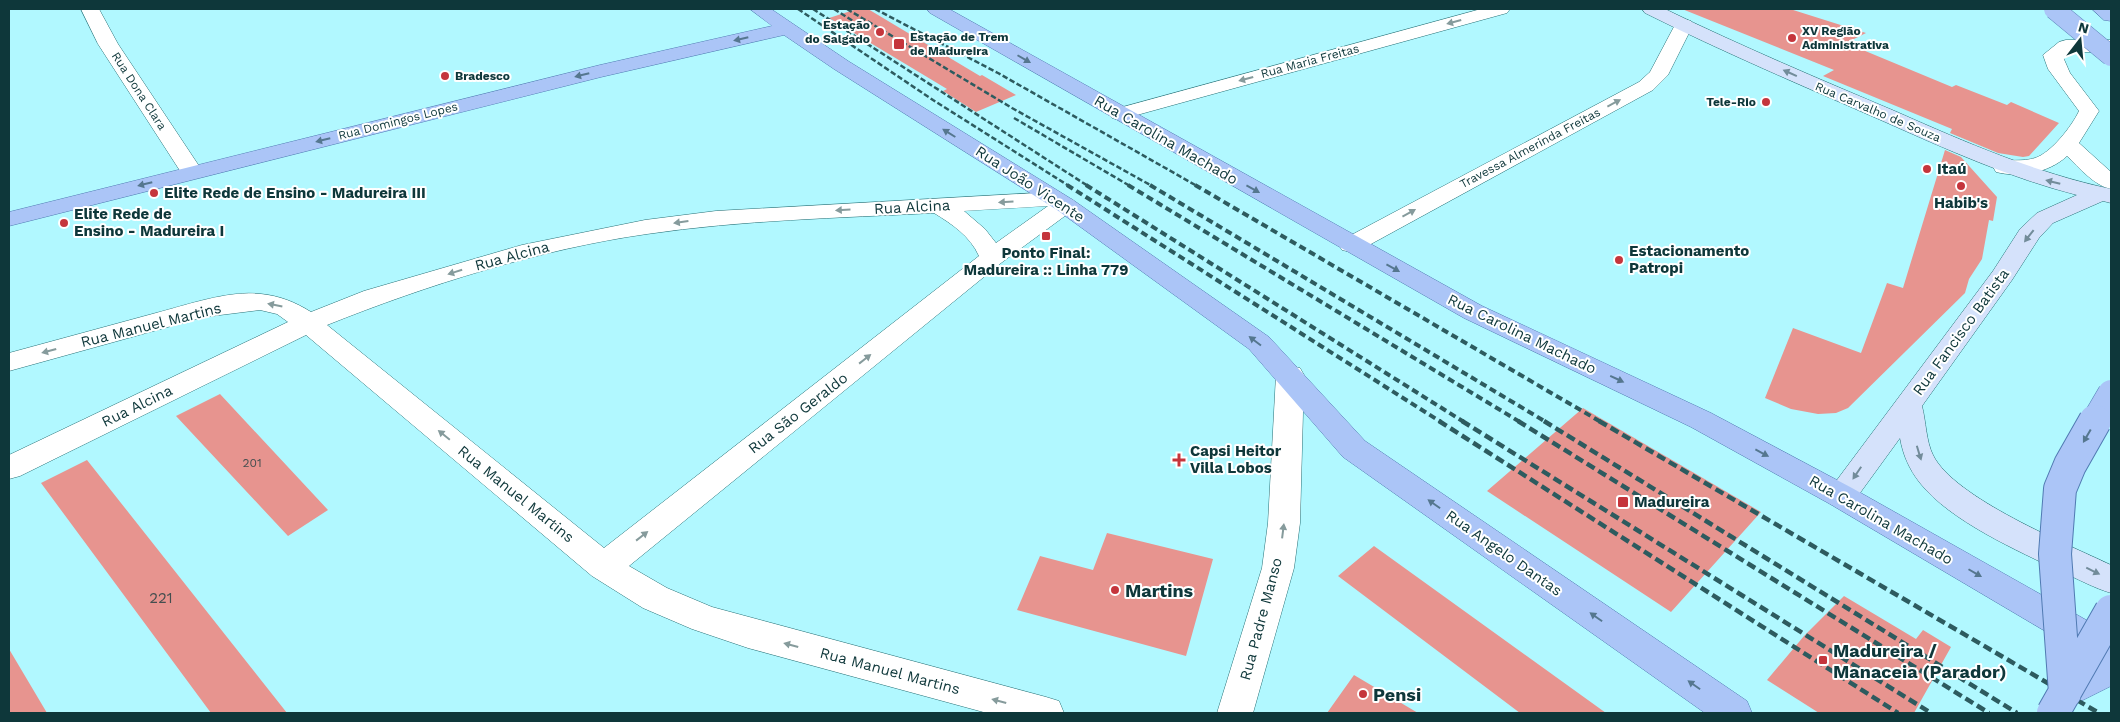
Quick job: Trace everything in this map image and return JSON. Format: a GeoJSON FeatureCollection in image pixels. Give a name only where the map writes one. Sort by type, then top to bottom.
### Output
{"type":"FeatureCollection","features":[{"type":"Feature","properties":{"kind":"main road","name":"Rua João Vicente"},"geometry":{"type":"LineString","coordinates":[[759,9],[841,65],[1060,202],[1259,343],[1290,375]]}},
{"type":"Feature","properties":{"kind":"main road","name":"Rua Carolina Machado"},"geometry":{"type":"LineString","coordinates":[[939,9],[1119,114],[1473,312],[1538,345],[1670,404],[1841,496],[2111,652]]}},
{"type":"Feature","properties":{"kind":"main road","name":"Rua Carvalho de Souza"},"geometry":{"type":"LineString","coordinates":[[1651,9],[1810,82],[2004,167],[2042,180],[2108,191]]}},
{"type":"Feature","properties":{"kind":"main road"},"geometry":{"type":"LineString","coordinates":[[2054,9],[2111,56]]}},
{"type":"Feature","properties":{"kind":"main road"},"geometry":{"type":"LineString","coordinates":[[2101,9],[2111,16]]}},
{"type":"Feature","properties":{"kind":"main road","name":"Rua Domingos Lopes"},"geometry":{"type":"LineString","coordinates":[[9,219],[600,71],[788,28]]}},
{"type":"Feature","properties":{"kind":"main road","name":"Rua Fancisco Batista"},"geometry":{"type":"LineString","coordinates":[[1841,496],[1874,449],[1908,406],[2029,234],[2045,218],[2108,191]]}},
{"type":"Feature","properties":{"kind":"main road","name":"Rua Angelo Dantas"},"geometry":{"type":"LineString","coordinates":[[1290,375],[1326,421],[1354,449],[1734,713]]}},
{"type":"Feature","properties":{"kind":"main road"},"geometry":{"type":"LineString","coordinates":[[2059,703],[2055,554],[2060,489],[2070,465],[2111,393]]}},
{"type":"Feature","properties":{"kind":"main road"},"geometry":{"type":"LineString","coordinates":[[1908,406],[1918,456],[1936,480],[1975,510],[2010,531],[2111,580]]}},
{"type":"Feature","properties":{"kind":"main road"},"geometry":{"type":"LineString","coordinates":[[2059,703],[2111,611]]}},
{"type":"Feature","properties":{"kind":"main road"},"geometry":{"type":"LineString","coordinates":[[2059,703],[2111,669]]}},
{"type":"Feature","properties":{"kind":"street","name":"Rua Dona Clara"},"geometry":{"type":"LineString","coordinates":[[90,9],[108,44],[192,172]]}},
{"type":"Feature","properties":{"kind":"street","name":"Rua Maria Freitas"},"geometry":{"type":"LineString","coordinates":[[1119,114],[1500,9]]}},
{"type":"Feature","properties":{"kind":"street","name":"Travessa Almerinda Freitas"},"geometry":{"type":"LineString","coordinates":[[1351,245],[1646,86],[1658,75],[1684,25]]}},
{"type":"Feature","properties":{"kind":"street"},"geometry":{"type":"LineString","coordinates":[[2004,167],[2031,166],[2044,162],[2085,123],[2089,111],[2058,69],[2053,55],[2066,46],[2111,46]]}},
{"type":"Feature","properties":{"kind":"street"},"geometry":{"type":"LineString","coordinates":[[2066,143],[2097,172],[2108,191]]}},
{"type":"Feature","properties":{"kind":"street","name":"Rua Alcina"},"geometry":{"type":"LineString","coordinates":[[9,468],[308,323],[373,298],[531,250],[636,229],[716,218],[939,206],[1060,202]]}},
{"type":"Feature","properties":{"kind":"street","name":"Rua São Geraldo"},"geometry":{"type":"LineString","coordinates":[[604,567],[1060,202]]}},
{"type":"Feature","properties":{"kind":"street"},"geometry":{"type":"LineString","coordinates":[[939,206],[977,232],[986,244],[992,258]]}},
{"type":"Feature","properties":{"kind":"street","name":"Rua Manuel Martins"},"geometry":{"type":"LineString","coordinates":[[9,362],[203,310],[242,303],[260,302],[285,307],[308,323],[604,567],[655,598],[704,620],[748,634],[1046,713]]}},
{"type":"Feature","properties":{"kind":"street","name":"Rua Padre Manso"},"geometry":{"type":"LineString","coordinates":[[1235,713],[1278,568],[1284,516],[1290,375]]}},
{"type":"Feature","properties":{"kind":"building","name":"Estação de Trem de Madureira"},"geometry":{"type":"Polygon","coordinates":[[[857,9],[868,9],[980,76],[982,75],[1016,95],[976,112],[943,91],[947,89],[829,18],[857,9]]]}},
{"type":"Feature","properties":{"kind":"building"},"geometry":{"type":"Polygon","coordinates":[[[1682,9],[1790,9],[1866,33],[1846,43],[1952,87],[1956,85],[2007,105],[2011,102],[2059,123],[2029,156],[2023,157],[1998,153],[1950,133],[1952,129],[1823,76],[1834,70],[1682,9]]]}},
{"type":"Feature","properties":{"kind":"building"},"geometry":{"type":"Polygon","coordinates":[[[1945,150],[1961,157],[1997,197],[1993,221],[1989,220],[1982,259],[1969,279],[1965,293],[1848,408],[1836,413],[1818,414],[1791,409],[1765,398],[1793,328],[1861,353],[1887,283],[1903,288],[1945,150]]]}},
{"type":"Feature","properties":{"kind":"building"},"geometry":{"type":"Polygon","coordinates":[[[220,394],[328,510],[288,536],[176,416],[220,394]]]}},
{"type":"Feature","properties":{"kind":"building","name":"Madureira"},"geometry":{"type":"Polygon","coordinates":[[[1583,408],[1761,512],[1671,612],[1487,491],[1583,408]]]}},
{"type":"Feature","properties":{"kind":"building"},"geometry":{"type":"Polygon","coordinates":[[[87,460],[287,713],[211,713],[41,483],[87,460]]]}},
{"type":"Feature","properties":{"kind":"building","name":"Martins"},"geometry":{"type":"Polygon","coordinates":[[[1107,533],[1213,559],[1186,656],[1017,610],[1040,556],[1093,570],[1107,533]]]}},
{"type":"Feature","properties":{"kind":"building"},"geometry":{"type":"Polygon","coordinates":[[[1374,546],[1606,713],[1520,713],[1338,576],[1374,546]]]}},
{"type":"Feature","properties":{"kind":"building"},"geometry":{"type":"Polygon","coordinates":[[[1844,596],[1916,639],[1923,630],[1951,647],[1914,713],[1819,713],[1767,680],[1804,636],[1844,596]]]}},
{"type":"Feature","properties":{"kind":"building"},"geometry":{"type":"Polygon","coordinates":[[[9,649],[47,713],[9,713],[9,649]]]}},
{"type":"Feature","properties":{"kind":"building","name":"Pensi"},"geometry":{"type":"Polygon","coordinates":[[[1354,675],[1418,713],[1327,713],[1354,675]]]}},
{"type":"Feature","properties":{"kind":"railway"},"geometry":{"type":"LineString","coordinates":[[798,9],[933,100],[1069,186]]}},
{"type":"Feature","properties":{"kind":"railway"},"geometry":{"type":"LineString","coordinates":[[813,9],[1088,186]]}},
{"type":"Feature","properties":{"kind":"railway"},"geometry":{"type":"LineString","coordinates":[[834,9],[853,21]]}},
{"type":"Feature","properties":{"kind":"railway"},"geometry":{"type":"LineString","coordinates":[[847,9],[1012,108],[1152,186]]}},
{"type":"Feature","properties":{"kind":"railway"},"geometry":{"type":"LineString","coordinates":[[875,9],[998,73],[1197,186]]}},
{"type":"Feature","properties":{"kind":"railway"},"geometry":{"type":"LineString","coordinates":[[1014,118],[1130,186]]}},
{"type":"Feature","properties":{"kind":"railway"},"geometry":{"type":"LineString","coordinates":[[1067,185],[1441,422]]}},
{"type":"Feature","properties":{"kind":"railway"},"geometry":{"type":"LineString","coordinates":[[1086,185],[1464,422]]}},
{"type":"Feature","properties":{"kind":"railway"},"geometry":{"type":"LineString","coordinates":[[1128,185],[1520,422]]}},
{"type":"Feature","properties":{"kind":"railway"},"geometry":{"type":"LineString","coordinates":[[1150,185],[1546,422]]}},
{"type":"Feature","properties":{"kind":"railway"},"geometry":{"type":"LineString","coordinates":[[1195,185],[1601,422]]}},
{"type":"Feature","properties":{"kind":"railway"},"geometry":{"type":"LineString","coordinates":[[1439,421],[1898,713]]}},
{"type":"Feature","properties":{"kind":"railway"},"geometry":{"type":"LineString","coordinates":[[1462,421],[1931,713]]}},
{"type":"Feature","properties":{"kind":"railway"},"geometry":{"type":"LineString","coordinates":[[1518,421],[1989,713]]}},
{"type":"Feature","properties":{"kind":"railway"},"geometry":{"type":"LineString","coordinates":[[1544,421],[2017,713]]}},
{"type":"Feature","properties":{"kind":"railway"},"geometry":{"type":"LineString","coordinates":[[1599,421],[2099,713]]}},
{"type":"Feature","properties":{"kind":"place","name":"Estação do Salgado"},"geometry":{"type":"Point","coordinates":[880,32]}},
{"type":"Feature","properties":{"kind":"place","name":"XV Região Administrativa"},"geometry":{"type":"Point","coordinates":[1792,38]}},
{"type":"Feature","properties":{"kind":"place","name":"Estação de Trem de Madureira"},"geometry":{"type":"Point","coordinates":[899,44]}},
{"type":"Feature","properties":{"kind":"place","name":"Bradesco"},"geometry":{"type":"Point","coordinates":[445,76]}},
{"type":"Feature","properties":{"kind":"place","name":"Tele-Rio"},"geometry":{"type":"Point","coordinates":[1766,102]}},
{"type":"Feature","properties":{"kind":"place","name":"Itaú"},"geometry":{"type":"Point","coordinates":[1927,169]}},
{"type":"Feature","properties":{"kind":"place","name":"Habib's"},"geometry":{"type":"Point","coordinates":[1961,186]}},
{"type":"Feature","properties":{"kind":"place","name":"Elite Rede de Ensino - Madureira III"},"geometry":{"type":"Point","coordinates":[154,193]}},
{"type":"Feature","properties":{"kind":"place","name":"Elite Rede de Ensino - Madureira I"},"geometry":{"type":"Point","coordinates":[64,223]}},
{"type":"Feature","properties":{"kind":"place","name":"Ponto Final: Madureira :: Linha 779"},"geometry":{"type":"Point","coordinates":[1046,236]}},
{"type":"Feature","properties":{"kind":"place","name":"Estacionamento Patropi"},"geometry":{"type":"Point","coordinates":[1619,260]}},
{"type":"Feature","properties":{"kind":"place","name":"Capsi Heitor Villa Lobos"},"geometry":{"type":"Point","coordinates":[1179,460]}},
{"type":"Feature","properties":{"kind":"place","name":"Madureira"},"geometry":{"type":"Point","coordinates":[1623,502]}},
{"type":"Feature","properties":{"kind":"place","name":"Martins"},"geometry":{"type":"Point","coordinates":[1115,590]}},
{"type":"Feature","properties":{"kind":"place","name":"Madureira / Manaceia (Parador)"},"geometry":{"type":"Point","coordinates":[1823,660]}},
{"type":"Feature","properties":{"kind":"place","name":"Pensi"},"geometry":{"type":"Point","coordinates":[1363,694]}}]}
